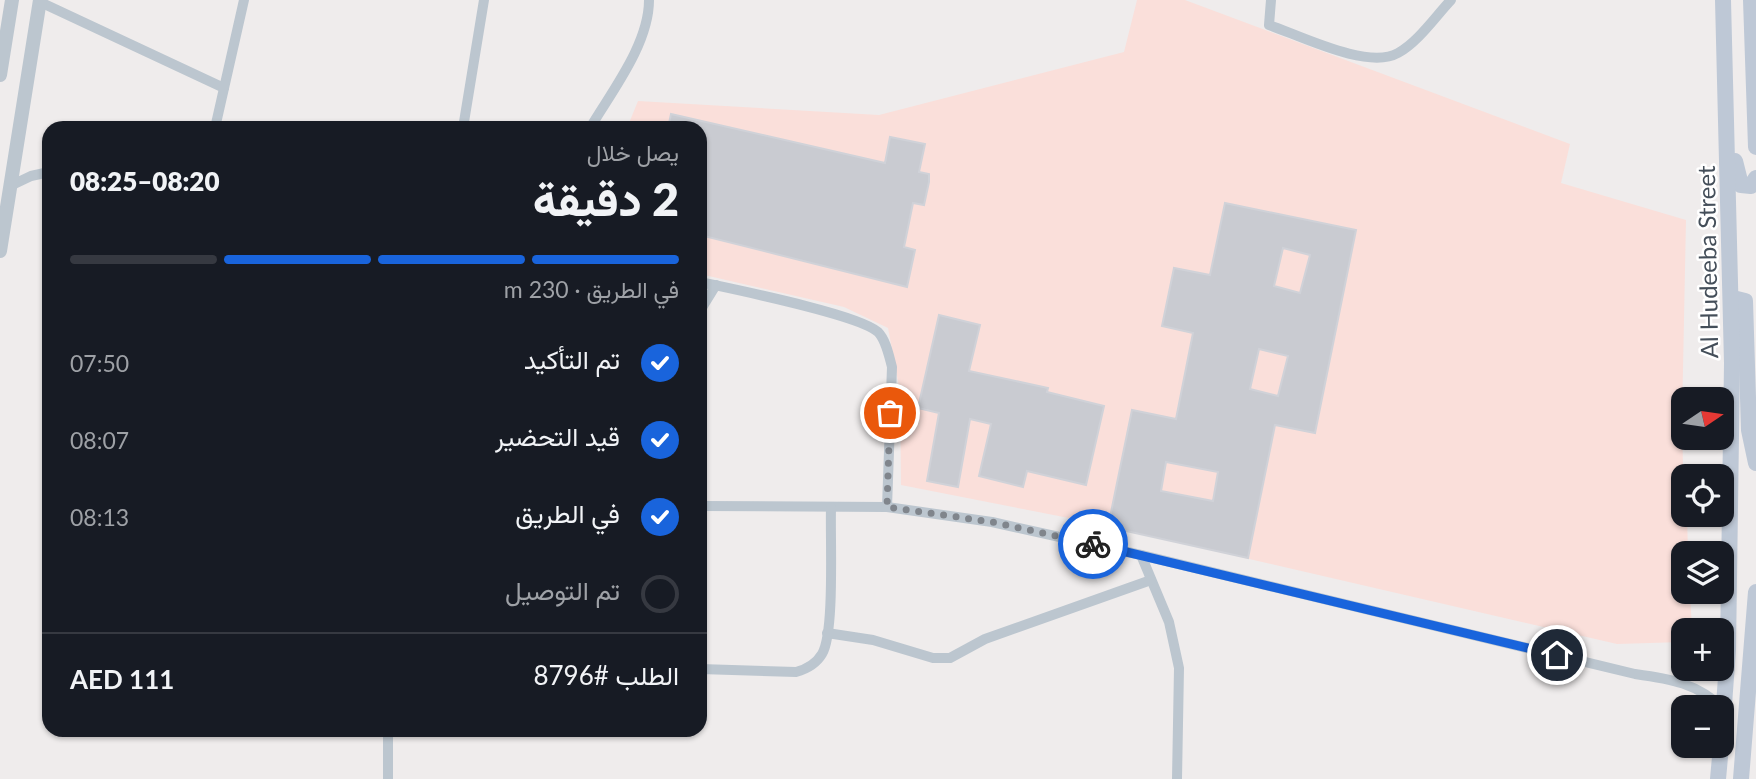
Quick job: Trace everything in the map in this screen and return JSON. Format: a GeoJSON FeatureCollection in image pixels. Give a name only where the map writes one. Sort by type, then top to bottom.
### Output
{"type":"FeatureCollection","features":[{"type":"Feature","properties":{"kind":"main road","name":"Al Hudeeba Street"},"geometry":{"type":"LineString","coordinates":[[1723,0],[1731,310],[1726,618]]}},
{"type":"Feature","properties":{"kind":"main road"},"geometry":{"type":"LineString","coordinates":[[1751,0],[1756,147]]}},
{"type":"Feature","properties":{"kind":"main road"},"geometry":{"type":"LineString","coordinates":[[1724,51],[1733,97],[1736,172],[1744,187],[1751,186],[1756,178]]}},
{"type":"Feature","properties":{"kind":"main road"},"geometry":{"type":"LineString","coordinates":[[1731,310],[1737,299],[1745,301],[1749,430],[1756,463]]}},
{"type":"Feature","properties":{"kind":"main road"},"geometry":{"type":"LineString","coordinates":[[1741,779],[1754,675],[1756,592]]}},
{"type":"Feature","properties":{"kind":"main road"},"geometry":{"type":"LineString","coordinates":[[1718,779],[1720,758]]}},
{"type":"Feature","properties":{"kind":"street"},"geometry":{"type":"LineString","coordinates":[[0,75],[12,0]]}},
{"type":"Feature","properties":{"kind":"street"},"geometry":{"type":"LineString","coordinates":[[217,121],[244,0]]}},
{"type":"Feature","properties":{"kind":"street"},"geometry":{"type":"LineString","coordinates":[[464,121],[484,0]]}},
{"type":"Feature","properties":{"kind":"street"},"geometry":{"type":"LineString","coordinates":[[594,121],[640,39],[649,0]]}},
{"type":"Feature","properties":{"kind":"street"},"geometry":{"type":"LineString","coordinates":[[1271,0],[1269,25],[1357,56],[1379,59],[1400,52],[1451,0]]}},
{"type":"Feature","properties":{"kind":"street"},"geometry":{"type":"LineString","coordinates":[[0,251],[40,1],[224,88]]}},
{"type":"Feature","properties":{"kind":"street"},"geometry":{"type":"LineString","coordinates":[[10,186],[42,174]]}},
{"type":"Feature","properties":{"kind":"street"},"geometry":{"type":"LineString","coordinates":[[707,283],[844,316],[877,331],[886,346],[892,366],[887,507]]}},
{"type":"Feature","properties":{"kind":"street"},"geometry":{"type":"LineString","coordinates":[[707,299],[716,285]]}},
{"type":"Feature","properties":{"kind":"street"},"geometry":{"type":"LineString","coordinates":[[707,506],[887,507],[992,522],[1141,555],[1635,674],[1671,679]]}},
{"type":"Feature","properties":{"kind":"street"},"geometry":{"type":"LineString","coordinates":[[707,669],[796,672],[806,669],[822,654],[827,634],[831,508]]}},
{"type":"Feature","properties":{"kind":"street"},"geometry":{"type":"LineString","coordinates":[[1141,555],[1169,622],[1179,668],[1177,779]]}},
{"type":"Feature","properties":{"kind":"street"},"geometry":{"type":"LineString","coordinates":[[827,634],[873,640],[933,658],[950,658],[985,639],[1152,580]]}},
{"type":"Feature","properties":{"kind":"street"},"geometry":{"type":"LineString","coordinates":[[1682,681],[1710,695]]}},
{"type":"Feature","properties":{"kind":"street"},"geometry":{"type":"LineString","coordinates":[[388,737],[388,779]]}},
{"type":"Feature","properties":{"kind":"shaded area"},"geometry":{"type":"Polygon","coordinates":[[[1137,0],[1185,0],[1570,144],[1561,183],[1686,220],[1683,387],[1671,387],[1671,450],[1683,450],[1683,464],[1671,464],[1671,527],[1687,527],[1688,541],[1671,541],[1671,604],[1691,604],[1691,618],[1671,618],[1671,642],[1617,644],[1089,522],[901,485],[900,392],[888,328],[844,307],[707,276],[707,121],[630,121],[638,101],[879,115],[1124,52],[1137,0]]]}},
{"type":"Feature","properties":{"kind":"building"},"geometry":{"type":"Polygon","coordinates":[[[671,114],[702,121],[670,121],[671,114]]]}},
{"type":"Feature","properties":{"kind":"building"},"geometry":{"type":"Polygon","coordinates":[[[707,122],[885,163],[890,137],[925,144],[919,172],[929,174],[929,182],[924,205],[913,203],[904,247],[915,250],[907,287],[707,237],[707,122]]]}},
{"type":"Feature","properties":{"kind":"building"},"geometry":{"type":"Polygon","coordinates":[[[1225,203],[1356,230],[1315,433],[1275,425],[1248,558],[1108,527],[1132,410],[1176,419],[1193,333],[1162,326],[1174,268],[1210,275],[1225,203]],[[1283,248],[1274,286],[1300,293],[1310,255],[1283,248]],[[1259,349],[1250,389],[1278,396],[1288,356],[1259,349]],[[1166,462],[1161,491],[1213,501],[1218,472],[1166,462]]]}},
{"type":"Feature","properties":{"kind":"building"},"geometry":{"type":"Polygon","coordinates":[[[939,315],[980,325],[969,371],[1048,388],[1047,392],[1104,406],[1086,485],[1027,471],[1023,487],[979,476],[991,424],[970,419],[958,487],[927,481],[939,413],[918,408],[939,315]]]}},
{"type":"Feature","properties":{"kind":"way so far"},"geometry":{"type":"LineString","coordinates":[[890,413],[887,507],[992,522],[1093,544]]}},
{"type":"Feature","properties":{"kind":"route"},"geometry":{"type":"LineString","coordinates":[[1093,544],[1557,655]]}}]}
